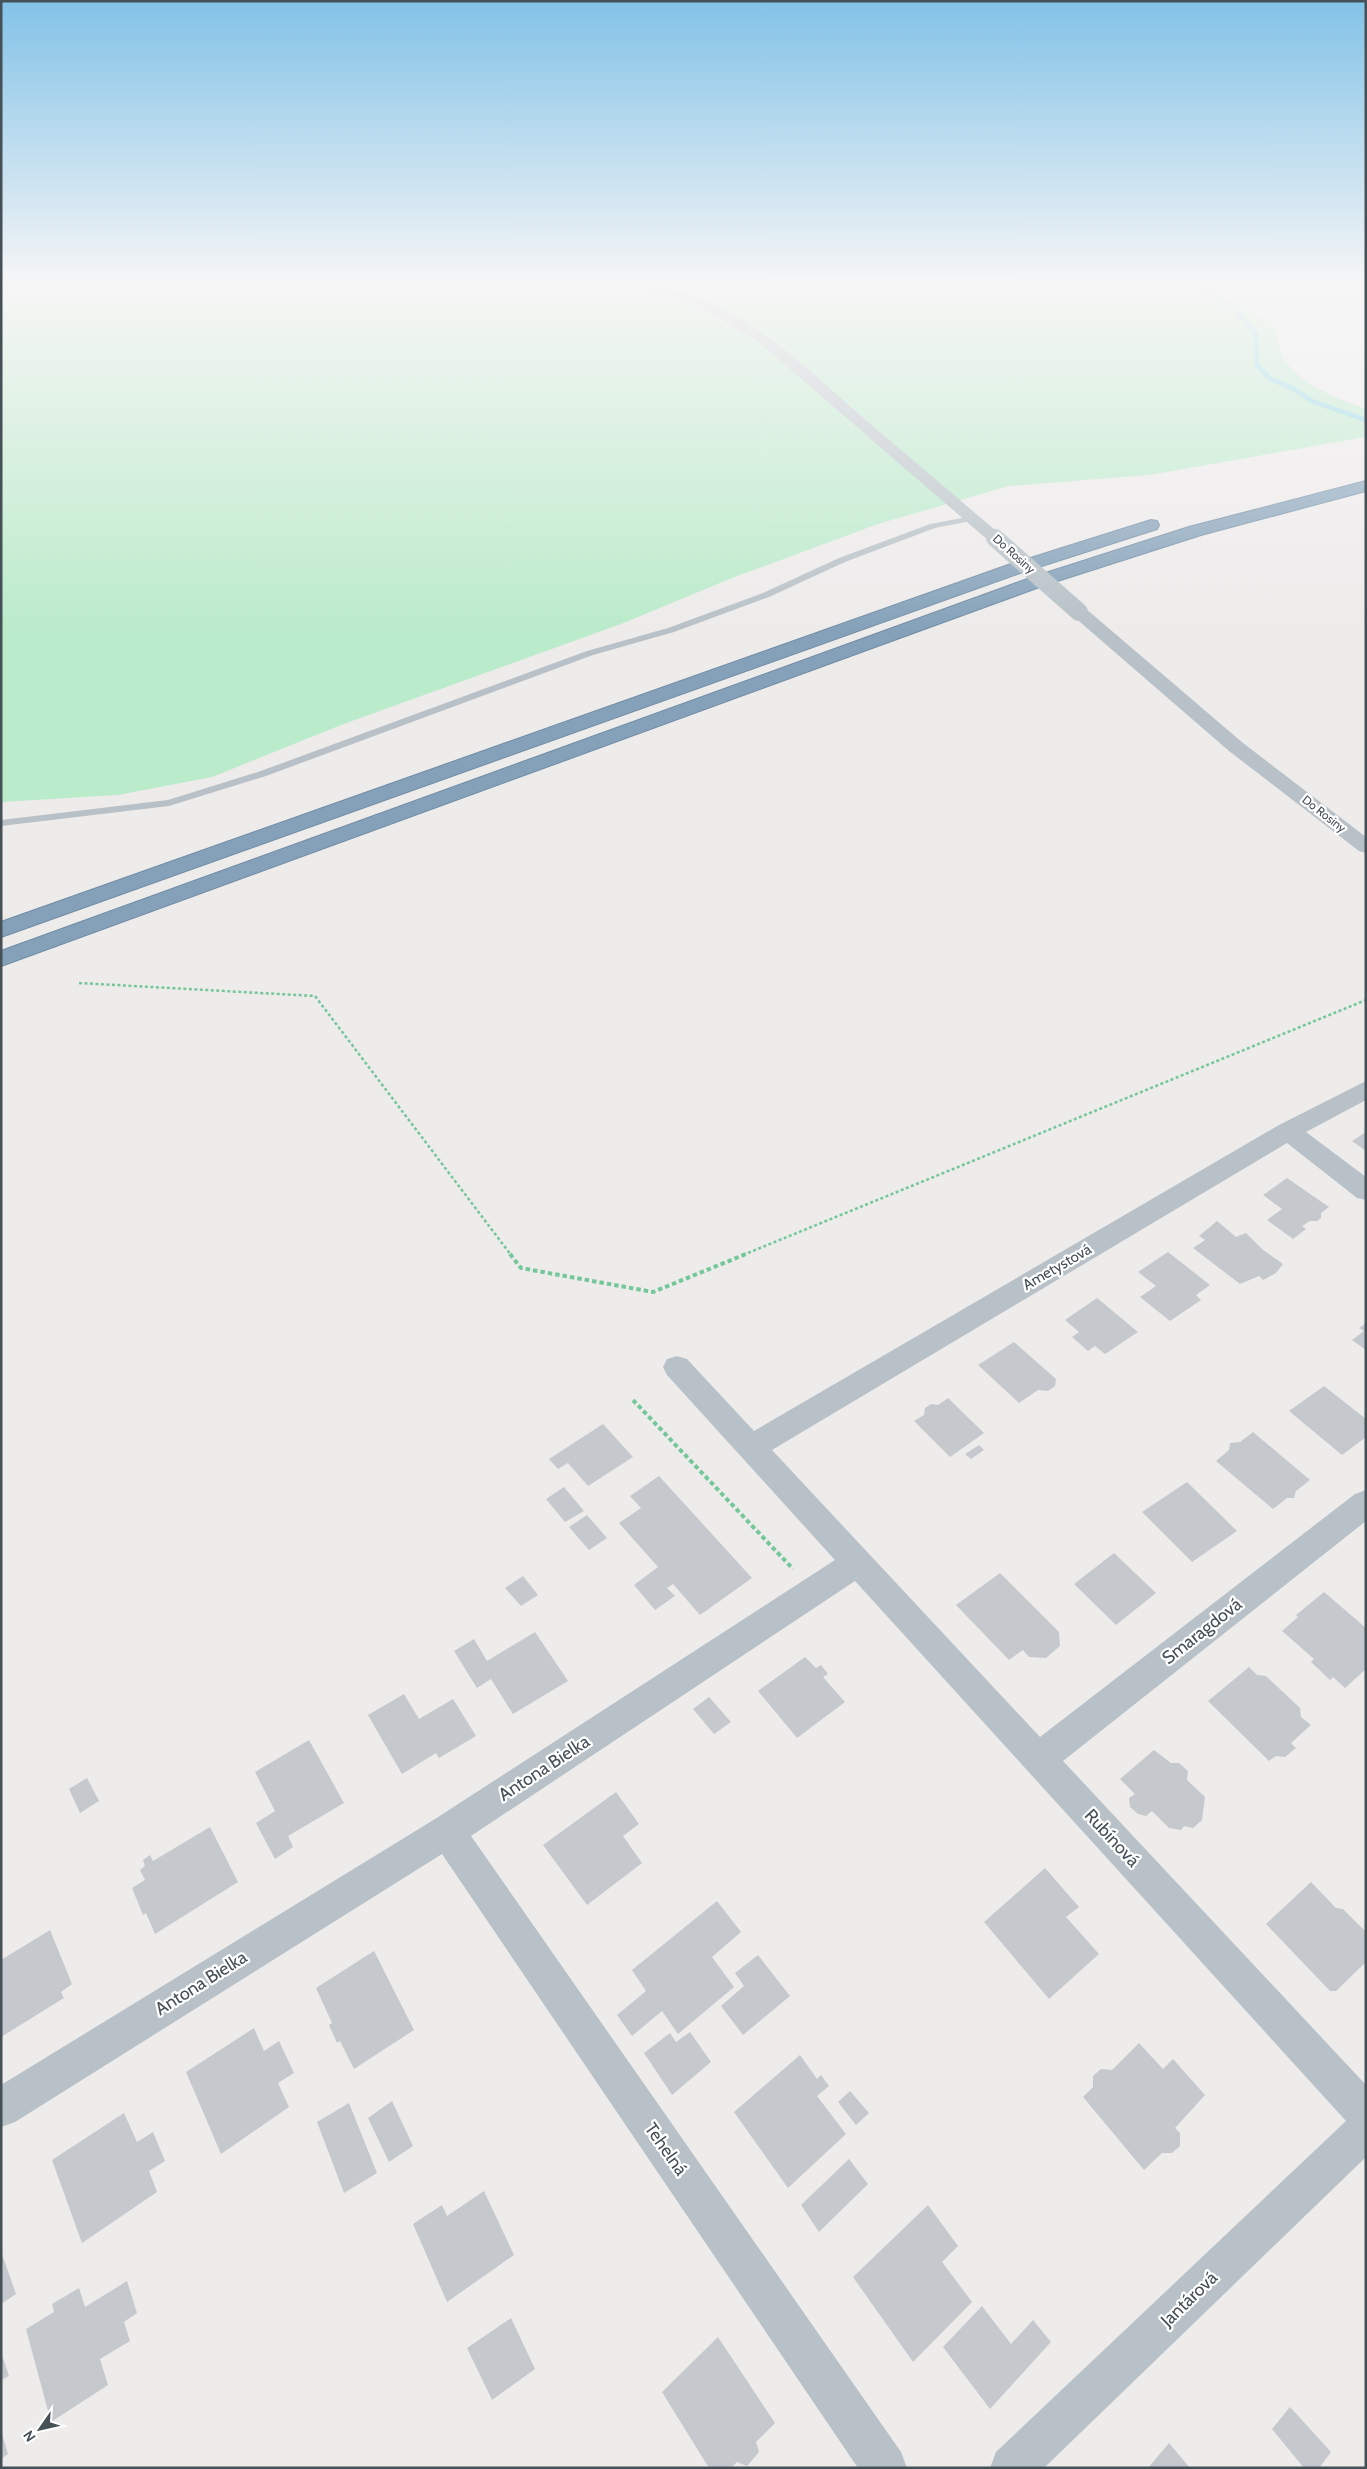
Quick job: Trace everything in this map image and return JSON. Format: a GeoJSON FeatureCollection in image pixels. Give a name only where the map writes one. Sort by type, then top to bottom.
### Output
{"type":"FeatureCollection","features":[{"type":"Feature","properties":{"kind":"highway"},"geometry":{"type":"LineString","coordinates":[[1281,490],[1366,470]]}},
{"type":"Feature","properties":{"kind":"highway"},"geometry":{"type":"LineString","coordinates":[[1,959],[1039,581],[1195,531],[1366,486]]}},
{"type":"Feature","properties":{"kind":"highway"},"geometry":{"type":"LineString","coordinates":[[1,930],[1017,568],[1184,515]]}},
{"type":"Feature","properties":{"kind":"street","name":"Do Rosiny"},"geometry":{"type":"LineString","coordinates":[[836,401],[1236,747],[1366,847]]}},
{"type":"Feature","properties":{"kind":"street","name":"Ametystová"},"geometry":{"type":"LineString","coordinates":[[751,1448],[1288,1131],[1366,1089]]}},
{"type":"Feature","properties":{"kind":"street"},"geometry":{"type":"LineString","coordinates":[[1288,1131],[1366,1191]]}},
{"type":"Feature","properties":{"kind":"street"},"geometry":{"type":"LineString","coordinates":[[677,1367],[858,1563]]}},
{"type":"Feature","properties":{"kind":"street","name":"Smaragdová"},"geometry":{"type":"LineString","coordinates":[[1038,1758],[1366,1503]]}},
{"type":"Feature","properties":{"kind":"street","name":"Rubínová"},"geometry":{"type":"LineString","coordinates":[[858,1563],[1366,2114]]}},
{"type":"Feature","properties":{"kind":"street","name":"Antona Bielka"},"geometry":{"type":"LineString","coordinates":[[1,2108],[447,1831],[858,1563]]}},
{"type":"Feature","properties":{"kind":"street","name":"Tehelná"},"geometry":{"type":"LineString","coordinates":[[447,1831],[885,2468]]}},
{"type":"Feature","properties":{"kind":"street","name":"Jantárová"},"geometry":{"type":"LineString","coordinates":[[1012,2468],[1366,2129]]}},
{"type":"Feature","properties":{"kind":"lane"},"geometry":{"type":"LineString","coordinates":[[1,823],[169,802],[262,774],[590,654],[671,630],[766,595],[842,560],[933,526],[973,518]]}},
{"type":"Feature","properties":{"kind":"path"},"geometry":{"type":"LineString","coordinates":[[79,983],[315,996],[521,1268],[653,1292],[1366,1000]]}},
{"type":"Feature","properties":{"kind":"path"},"geometry":{"type":"LineString","coordinates":[[634,1400],[799,1575]]}},
{"type":"Feature","properties":{"kind":"green space"},"geometry":{"type":"Polygon","coordinates":[[[1,401],[1347,401],[1366,409],[1366,437],[1149,475],[1009,486],[878,524],[732,578],[621,624],[341,725],[212,777],[118,795],[1,802],[1,401]]]}},
{"type":"Feature","properties":{"kind":"building"},"geometry":{"type":"Polygon","coordinates":[[[1366,1132],[1366,1151],[1352,1141],[1366,1132]]]}},
{"type":"Feature","properties":{"kind":"building"},"geometry":{"type":"Polygon","coordinates":[[[1287,1178],[1329,1207],[1321,1213],[1321,1218],[1317,1221],[1310,1221],[1302,1226],[1306,1229],[1293,1239],[1267,1220],[1282,1209],[1263,1195],[1287,1178]]]}},
{"type":"Feature","properties":{"kind":"building"},"geometry":{"type":"Polygon","coordinates":[[[1217,1221],[1236,1237],[1246,1233],[1262,1249],[1283,1264],[1276,1273],[1263,1280],[1259,1276],[1240,1284],[1193,1248],[1205,1240],[1199,1236],[1217,1221]]]}},
{"type":"Feature","properties":{"kind":"building"},"geometry":{"type":"Polygon","coordinates":[[[1168,1252],[1210,1285],[1196,1295],[1201,1300],[1170,1321],[1140,1297],[1156,1286],[1138,1272],[1168,1252]]]}},
{"type":"Feature","properties":{"kind":"building"},"geometry":{"type":"Polygon","coordinates":[[[1097,1298],[1138,1332],[1105,1354],[1095,1346],[1088,1351],[1072,1337],[1079,1332],[1065,1320],[1097,1298]]]}},
{"type":"Feature","properties":{"kind":"building"},"geometry":{"type":"Polygon","coordinates":[[[1366,1323],[1366,1350],[1352,1340],[1364,1331],[1359,1328],[1366,1323]]]}},
{"type":"Feature","properties":{"kind":"building"},"geometry":{"type":"Polygon","coordinates":[[[1014,1342],[1056,1379],[1055,1386],[1048,1391],[1038,1390],[1019,1403],[978,1365],[1014,1342]]]}},
{"type":"Feature","properties":{"kind":"building"},"geometry":{"type":"Polygon","coordinates":[[[1324,1386],[1366,1419],[1366,1437],[1342,1455],[1289,1411],[1324,1386]]]}},
{"type":"Feature","properties":{"kind":"building"},"geometry":{"type":"Polygon","coordinates":[[[948,1398],[984,1433],[950,1457],[914,1421],[924,1415],[925,1408],[931,1404],[938,1405],[948,1398]]]}},
{"type":"Feature","properties":{"kind":"building"},"geometry":{"type":"Polygon","coordinates":[[[603,1424],[633,1457],[588,1486],[568,1463],[558,1469],[549,1459],[603,1424]]]}},
{"type":"Feature","properties":{"kind":"building"},"geometry":{"type":"Polygon","coordinates":[[[1253,1432],[1310,1480],[1296,1491],[1294,1498],[1287,1498],[1273,1509],[1216,1461],[1229,1450],[1230,1443],[1240,1442],[1253,1432]]]}},
{"type":"Feature","properties":{"kind":"building"},"geometry":{"type":"Polygon","coordinates":[[[979,1445],[984,1450],[971,1459],[965,1454],[979,1445]]]}},
{"type":"Feature","properties":{"kind":"building"},"geometry":{"type":"Polygon","coordinates":[[[659,1476],[752,1578],[700,1615],[673,1584],[667,1588],[675,1596],[655,1610],[634,1585],[658,1567],[619,1523],[641,1508],[630,1496],[659,1476]]]}},
{"type":"Feature","properties":{"kind":"building"},"geometry":{"type":"Polygon","coordinates":[[[1187,1482],[1237,1531],[1192,1562],[1142,1512],[1187,1482]]]}},
{"type":"Feature","properties":{"kind":"building"},"geometry":{"type":"Polygon","coordinates":[[[564,1487],[584,1511],[565,1522],[546,1499],[564,1487]]]}},
{"type":"Feature","properties":{"kind":"building"},"geometry":{"type":"Polygon","coordinates":[[[587,1515],[607,1538],[589,1550],[569,1527],[587,1515]]]}},
{"type":"Feature","properties":{"kind":"building"},"geometry":{"type":"Polygon","coordinates":[[[1114,1553],[1156,1593],[1116,1625],[1074,1584],[1114,1553]]]}},
{"type":"Feature","properties":{"kind":"building"},"geometry":{"type":"Polygon","coordinates":[[[1000,1573],[1059,1632],[1060,1646],[1046,1658],[1029,1657],[1023,1650],[1009,1660],[956,1605],[1000,1573]]]}},
{"type":"Feature","properties":{"kind":"building"},"geometry":{"type":"Polygon","coordinates":[[[523,1576],[538,1595],[521,1606],[505,1588],[523,1576]]]}},
{"type":"Feature","properties":{"kind":"building"},"geometry":{"type":"Polygon","coordinates":[[[1324,1592],[1366,1628],[1366,1669],[1345,1688],[1333,1677],[1330,1680],[1311,1662],[1314,1659],[1282,1631],[1298,1617],[1296,1615],[1324,1592]]]}},
{"type":"Feature","properties":{"kind":"building"},"geometry":{"type":"Polygon","coordinates":[[[535,1632],[568,1681],[513,1714],[491,1679],[477,1688],[454,1651],[474,1639],[487,1661],[535,1632]]]}},
{"type":"Feature","properties":{"kind":"building"},"geometry":{"type":"Polygon","coordinates":[[[805,1657],[816,1668],[821,1665],[828,1674],[823,1677],[845,1702],[797,1738],[758,1691],[805,1657]]]}},
{"type":"Feature","properties":{"kind":"building"},"geometry":{"type":"Polygon","coordinates":[[[1249,1667],[1257,1675],[1266,1676],[1300,1708],[1301,1717],[1311,1725],[1291,1743],[1296,1748],[1285,1757],[1276,1756],[1269,1761],[1208,1701],[1249,1667]]]}},
{"type":"Feature","properties":{"kind":"building"},"geometry":{"type":"Polygon","coordinates":[[[404,1694],[419,1719],[453,1699],[476,1736],[439,1758],[436,1753],[402,1774],[368,1715],[404,1694]]]}},
{"type":"Feature","properties":{"kind":"building"},"geometry":{"type":"Polygon","coordinates":[[[709,1697],[731,1722],[714,1734],[693,1709],[709,1697]]]}},
{"type":"Feature","properties":{"kind":"building"},"geometry":{"type":"Polygon","coordinates":[[[309,1740],[344,1803],[288,1836],[293,1847],[275,1859],[256,1823],[275,1811],[255,1772],[309,1740]]]}},
{"type":"Feature","properties":{"kind":"building"},"geometry":{"type":"Polygon","coordinates":[[[1154,1750],[1171,1763],[1179,1763],[1188,1771],[1187,1780],[1205,1797],[1202,1820],[1193,1828],[1184,1826],[1181,1830],[1169,1828],[1152,1811],[1146,1816],[1138,1814],[1130,1807],[1129,1798],[1135,1794],[1120,1779],[1154,1750]]]}},
{"type":"Feature","properties":{"kind":"building"},"geometry":{"type":"Polygon","coordinates":[[[87,1778],[99,1801],[80,1813],[69,1789],[87,1778]]]}},
{"type":"Feature","properties":{"kind":"building"},"geometry":{"type":"Polygon","coordinates":[[[616,1792],[639,1824],[623,1836],[642,1863],[587,1905],[543,1845],[616,1792]]]}},
{"type":"Feature","properties":{"kind":"building"},"geometry":{"type":"Polygon","coordinates":[[[210,1827],[238,1882],[155,1934],[146,1913],[143,1915],[132,1888],[145,1880],[140,1870],[145,1866],[143,1860],[150,1855],[153,1861],[210,1827]]]}},
{"type":"Feature","properties":{"kind":"building"},"geometry":{"type":"Polygon","coordinates":[[[1045,1868],[1079,1907],[1066,1917],[1099,1954],[1049,1999],[984,1922],[1045,1868]]]}},
{"type":"Feature","properties":{"kind":"building"},"geometry":{"type":"Polygon","coordinates":[[[1311,1882],[1336,1908],[1343,1909],[1366,1932],[1366,1962],[1336,1991],[1330,1991],[1266,1924],[1311,1882]]]}},
{"type":"Feature","properties":{"kind":"building"},"geometry":{"type":"Polygon","coordinates":[[[717,1901],[741,1932],[712,1957],[734,1987],[678,2034],[662,2011],[632,2036],[617,2015],[646,1991],[632,1970],[717,1901]]]}},
{"type":"Feature","properties":{"kind":"building"},"geometry":{"type":"Polygon","coordinates":[[[50,1930],[72,1984],[61,1992],[64,1998],[1,2037],[1,1960],[50,1930]]]}},
{"type":"Feature","properties":{"kind":"building"},"geometry":{"type":"Polygon","coordinates":[[[374,1951],[414,2030],[354,2069],[340,2041],[337,2043],[329,2025],[332,2023],[316,1988],[374,1951]]]}},
{"type":"Feature","properties":{"kind":"building"},"geometry":{"type":"Polygon","coordinates":[[[758,1955],[790,1996],[743,2035],[721,2006],[744,1986],[735,1973],[758,1955]]]}},
{"type":"Feature","properties":{"kind":"building"},"geometry":{"type":"Polygon","coordinates":[[[254,2028],[264,2051],[279,2041],[294,2073],[278,2083],[289,2107],[221,2154],[186,2072],[254,2028]]]}},
{"type":"Feature","properties":{"kind":"building"},"geometry":{"type":"Polygon","coordinates":[[[690,2032],[711,2062],[672,2095],[644,2053],[670,2033],[676,2042],[690,2032]]]}},
{"type":"Feature","properties":{"kind":"building"},"geometry":{"type":"Polygon","coordinates":[[[1139,2043],[1163,2069],[1173,2059],[1205,2095],[1175,2128],[1180,2133],[1180,2146],[1172,2153],[1162,2153],[1144,2170],[1083,2097],[1093,2087],[1093,2076],[1101,2069],[1112,2070],[1139,2043]]]}},
{"type":"Feature","properties":{"kind":"building"},"geometry":{"type":"Polygon","coordinates":[[[800,2055],[817,2079],[821,2075],[829,2086],[817,2096],[846,2134],[788,2188],[734,2112],[800,2055]]]}},
{"type":"Feature","properties":{"kind":"building"},"geometry":{"type":"Polygon","coordinates":[[[850,2091],[869,2113],[856,2125],[838,2102],[850,2091]]]}},
{"type":"Feature","properties":{"kind":"building"},"geometry":{"type":"Polygon","coordinates":[[[392,2101],[413,2146],[389,2162],[368,2118],[392,2101]]]}},
{"type":"Feature","properties":{"kind":"building"},"geometry":{"type":"Polygon","coordinates":[[[349,2103],[377,2173],[344,2193],[317,2122],[349,2103]]]}},
{"type":"Feature","properties":{"kind":"building"},"geometry":{"type":"Polygon","coordinates":[[[124,2113],[137,2142],[153,2132],[165,2161],[149,2171],[157,2192],[82,2243],[52,2160],[124,2113]]]}},
{"type":"Feature","properties":{"kind":"building"},"geometry":{"type":"Polygon","coordinates":[[[849,2159],[868,2184],[819,2232],[801,2205],[849,2159]]]}},
{"type":"Feature","properties":{"kind":"building"},"geometry":{"type":"Polygon","coordinates":[[[484,2191],[514,2255],[447,2302],[413,2224],[442,2205],[447,2216],[484,2191]]]}},
{"type":"Feature","properties":{"kind":"building"},"geometry":{"type":"Polygon","coordinates":[[[928,2205],[958,2246],[942,2262],[972,2302],[913,2362],[853,2277],[928,2205]]]}},
{"type":"Feature","properties":{"kind":"building"},"geometry":{"type":"Polygon","coordinates":[[[1,2251],[16,2294],[1,2304],[1,2251]]]}},
{"type":"Feature","properties":{"kind":"building"},"geometry":{"type":"Polygon","coordinates":[[[127,2281],[137,2313],[124,2322],[130,2341],[100,2359],[108,2385],[51,2422],[26,2329],[54,2312],[52,2304],[79,2288],[85,2307],[127,2281]]]}},
{"type":"Feature","properties":{"kind":"building"},"geometry":{"type":"Polygon","coordinates":[[[982,2306],[1011,2344],[1033,2320],[1051,2342],[990,2409],[943,2347],[982,2306]]]}},
{"type":"Feature","properties":{"kind":"building"},"geometry":{"type":"Polygon","coordinates":[[[511,2318],[535,2369],[492,2400],[467,2348],[511,2318]]]}},
{"type":"Feature","properties":{"kind":"building"},"geometry":{"type":"Polygon","coordinates":[[[718,2337],[775,2423],[756,2442],[759,2452],[747,2466],[737,2462],[731,2468],[709,2468],[662,2392],[718,2337]]]}},
{"type":"Feature","properties":{"kind":"building"},"geometry":{"type":"Polygon","coordinates":[[[1,2352],[9,2376],[1,2380],[1,2352]]]}},
{"type":"Feature","properties":{"kind":"building"},"geometry":{"type":"Polygon","coordinates":[[[1290,2407],[1331,2452],[1319,2468],[1304,2468],[1272,2429],[1290,2407]]]}},
{"type":"Feature","properties":{"kind":"building"},"geometry":{"type":"Polygon","coordinates":[[[1,2430],[8,2454],[1,2459],[1,2430]]]}},
{"type":"Feature","properties":{"kind":"building"},"geometry":{"type":"Polygon","coordinates":[[[1169,2443],[1190,2468],[1148,2468],[1169,2443]]]}},
{"type":"Feature","properties":{"kind":"waterway"},"geometry":{"type":"LineString","coordinates":[[1313,401],[1366,420]]}}]}
